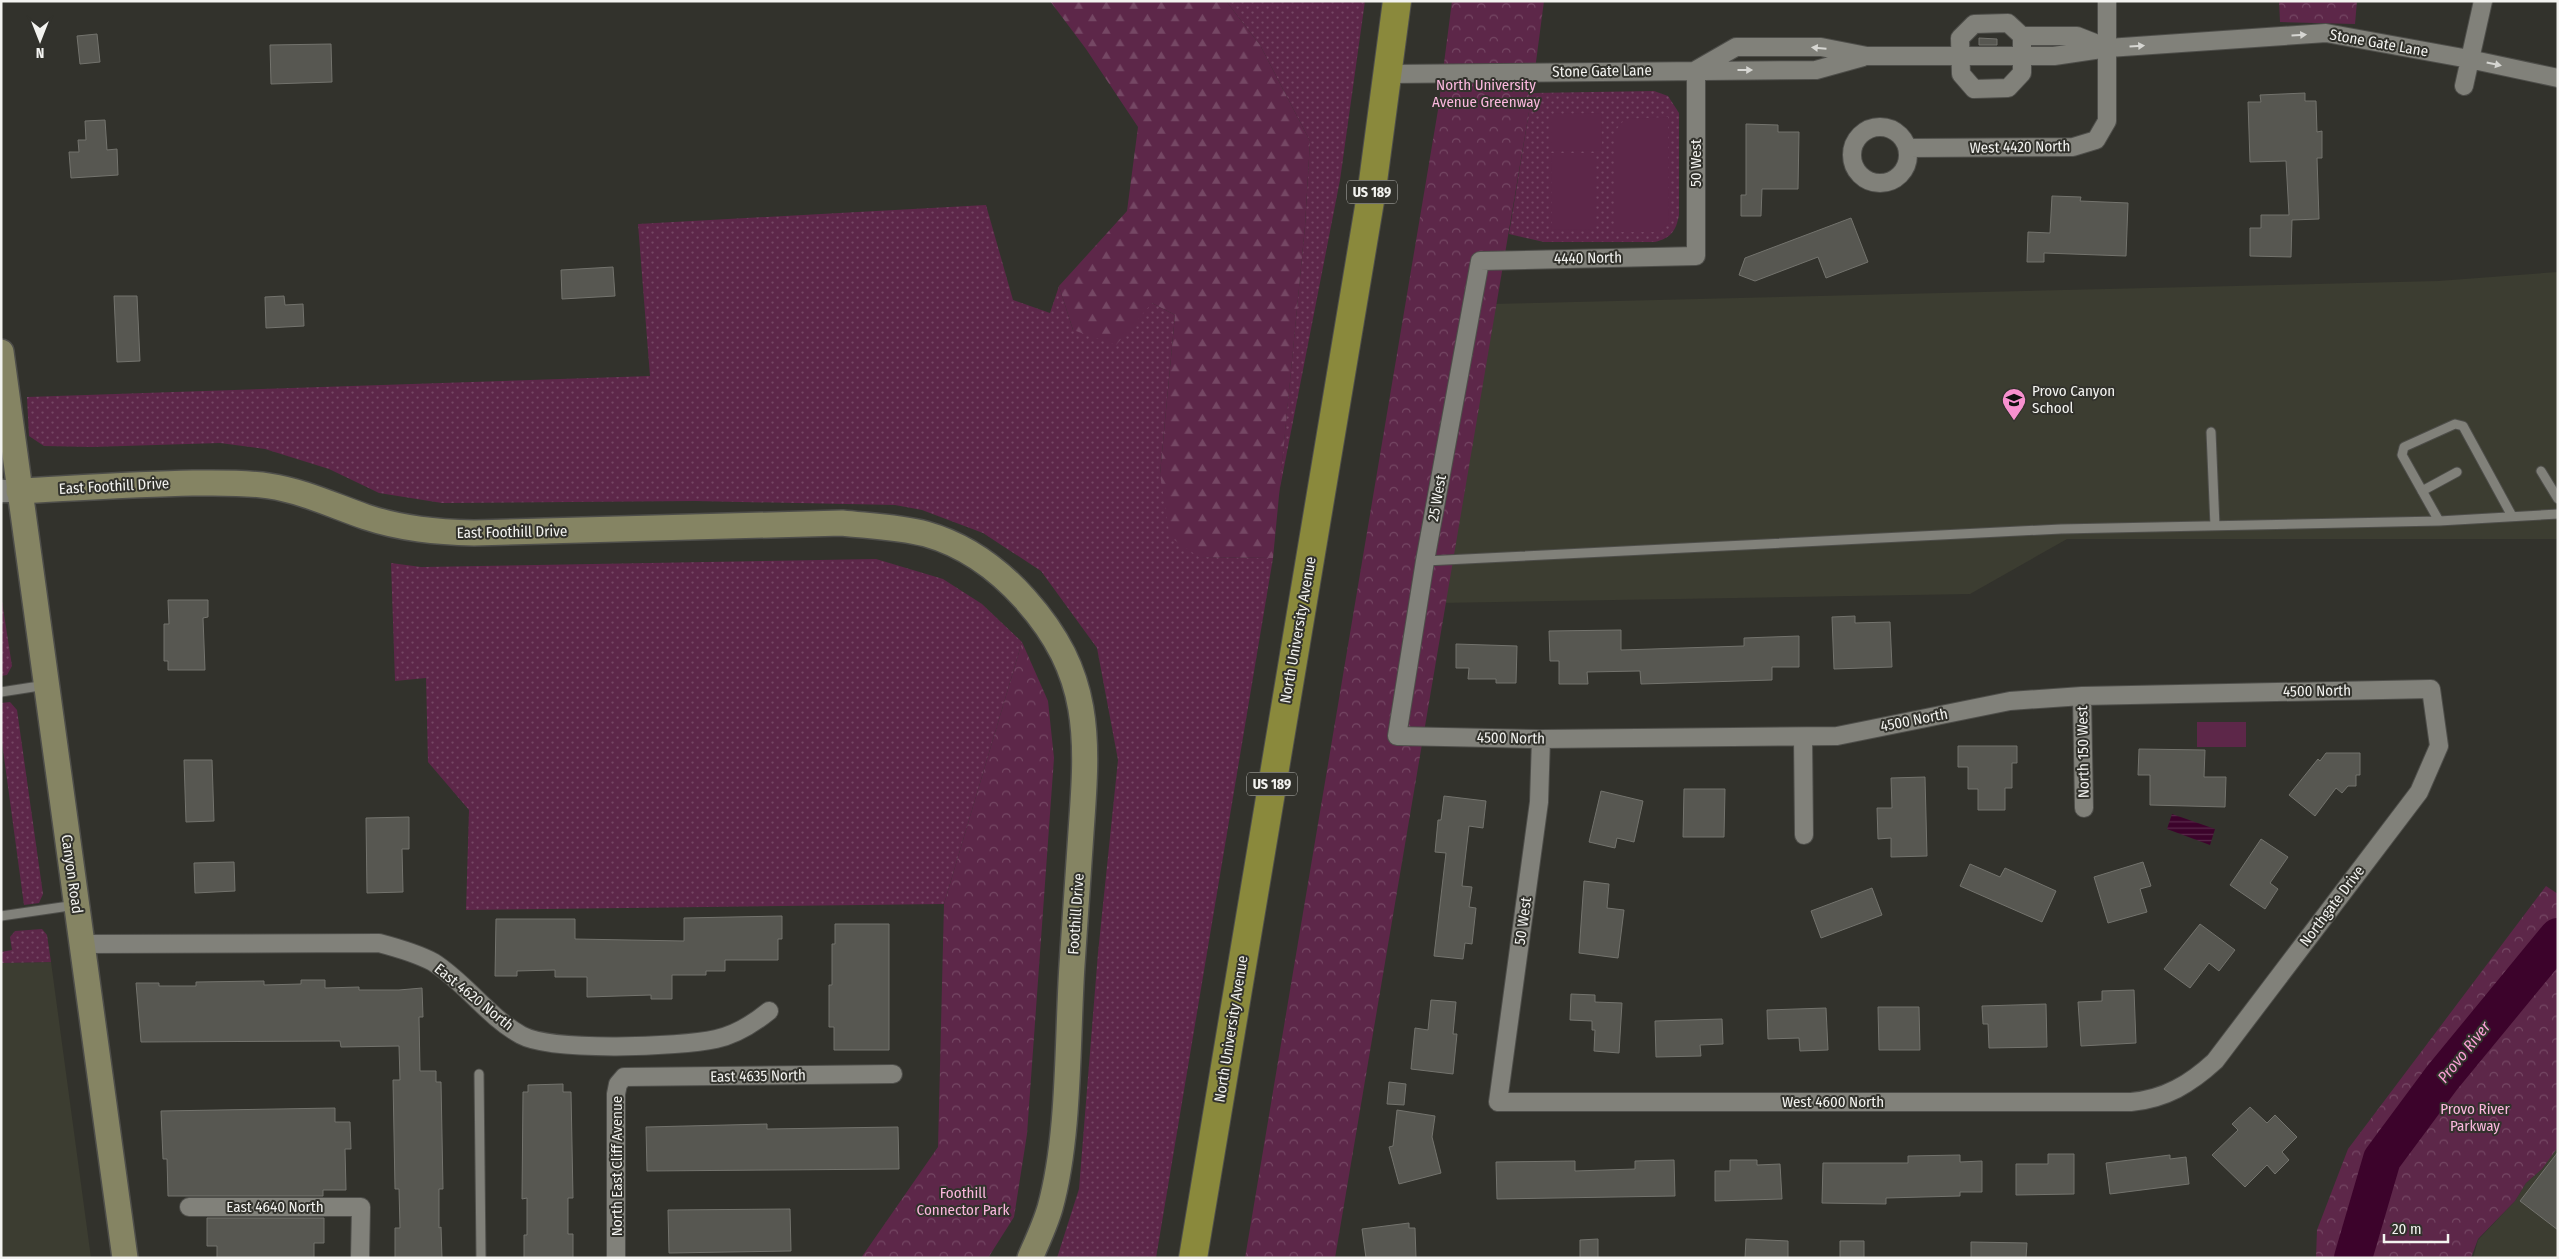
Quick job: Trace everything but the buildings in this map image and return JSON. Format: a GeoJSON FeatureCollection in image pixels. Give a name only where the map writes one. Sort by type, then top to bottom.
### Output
{"type":"FeatureCollection","features":[{"type":"Feature","properties":{"kind":"highway","name":"North University Avenue"},"geometry":{"type":"LineString","coordinates":[[1193,1258],[1371,199],[1397,1]]}},
{"type":"Feature","properties":{"kind":"main road","name":"Canyon Road"},"geometry":{"type":"LineString","coordinates":[[1,352],[10,491],[46,685],[125,1258]]}},
{"type":"Feature","properties":{"kind":"main road","name":"East Foothill Drive"},"geometry":{"type":"LineString","coordinates":[[10,491],[172,484],[269,486],[305,494],[367,517],[405,528],[439,532],[842,524],[898,529],[926,534],[964,550],[995,569],[1014,586]]}},
{"type":"Feature","properties":{"kind":"main road","name":"Foothill Drive"},"geometry":{"type":"LineString","coordinates":[[1014,586],[1040,615],[1060,644],[1080,696],[1086,755],[1059,1156],[1049,1210],[1030,1258]]}},
{"type":"Feature","properties":{"kind":"street","name":"West 4420 North"},"geometry":{"type":"LineString","coordinates":[[1907,148],[2073,147],[2096,140],[2107,121],[2107,1]]}},
{"type":"Feature","properties":{"kind":"street"},"geometry":{"type":"LineString","coordinates":[[2464,86],[2483,1]]}},
{"type":"Feature","properties":{"kind":"street"},"geometry":{"type":"LineString","coordinates":[[2008,23],[2022,36],[2022,55],[2022,73],[2008,88],[1974,89],[1961,74],[1960,38],[1974,24],[2008,23]]}},
{"type":"Feature","properties":{"kind":"street","name":"Stone Gate Lane"},"geometry":{"type":"LineString","coordinates":[[1388,74],[1816,70],[1867,56],[2054,56],[2108,48],[2326,33],[2469,59],[2558,78]]}},
{"type":"Feature","properties":{"kind":"street","name":"Stone Gate Lane"},"geometry":{"type":"LineString","coordinates":[[2022,36],[2077,36],[2108,48]]}},
{"type":"Feature","properties":{"kind":"street","name":"50 West"},"geometry":{"type":"LineString","coordinates":[[1696,70],[1696,256]]}},
{"type":"Feature","properties":{"kind":"street","name":"4440 North"},"geometry":{"type":"LineString","coordinates":[[1480,261],[1696,256]]}},
{"type":"Feature","properties":{"kind":"street","name":"25 West"},"geometry":{"type":"LineString","coordinates":[[1397,736],[1425,561],[1480,261]]}},
{"type":"Feature","properties":{"kind":"street","name":"4500 North"},"geometry":{"type":"LineString","coordinates":[[1397,736],[1541,739],[1837,736],[2010,701],[2082,696],[2431,689]]}},
{"type":"Feature","properties":{"kind":"street","name":"Northgate Drive"},"geometry":{"type":"LineString","coordinates":[[2168,1093],[2197,1077],[2215,1061],[2419,792],[2440,746],[2431,689]]}},
{"type":"Feature","properties":{"kind":"street","name":"North 150 West"},"geometry":{"type":"LineString","coordinates":[[2082,696],[2084,808]]}},
{"type":"Feature","properties":{"kind":"street"},"geometry":{"type":"LineString","coordinates":[[1803,737],[1804,835]]}},
{"type":"Feature","properties":{"kind":"street","name":"50 West"},"geometry":{"type":"LineString","coordinates":[[1498,1102],[1540,802],[1541,739]]}},
{"type":"Feature","properties":{"kind":"street","name":"East 4620 North"},"geometry":{"type":"LineString","coordinates":[[83,944],[380,943],[416,954],[434,963],[521,1035],[553,1044],[689,1044],[718,1039],[745,1028],[769,1011]]}},
{"type":"Feature","properties":{"kind":"street","name":"East 4635 North"},"geometry":{"type":"LineString","coordinates":[[624,1077],[893,1074]]}},
{"type":"Feature","properties":{"kind":"street","name":"North East Cliff Avenue"},"geometry":{"type":"LineString","coordinates":[[616,1258],[616,1094],[618,1084],[624,1077]]}},
{"type":"Feature","properties":{"kind":"street","name":"West 4600 North"},"geometry":{"type":"LineString","coordinates":[[1498,1102],[2130,1102],[2145,1101],[2168,1093]]}},
{"type":"Feature","properties":{"kind":"street","name":"East 4640 North"},"geometry":{"type":"LineString","coordinates":[[189,1207],[361,1206],[360,1258]]}},
{"type":"Feature","properties":{"kind":"lane"},"geometry":{"type":"LineString","coordinates":[[2439,521],[2402,455],[2404,447],[2455,424],[2463,426],[2512,516]]}},
{"type":"Feature","properties":{"kind":"lane"},"geometry":{"type":"LineString","coordinates":[[2211,432],[2215,526]]}},
{"type":"Feature","properties":{"kind":"lane"},"geometry":{"type":"LineString","coordinates":[[2541,471],[2558,499]]}},
{"type":"Feature","properties":{"kind":"lane"},"geometry":{"type":"LineString","coordinates":[[2422,491],[2457,472]]}},
{"type":"Feature","properties":{"kind":"lane"},"geometry":{"type":"LineString","coordinates":[[1425,561],[2061,529],[2439,521],[2558,514]]}},
{"type":"Feature","properties":{"kind":"lane"},"geometry":{"type":"LineString","coordinates":[[1,692],[46,685]]}},
{"type":"Feature","properties":{"kind":"lane"},"geometry":{"type":"LineString","coordinates":[[1,916],[76,905]]}},
{"type":"Feature","properties":{"kind":"lane"},"geometry":{"type":"LineString","coordinates":[[479,1074],[481,1258]]}},
{"type":"Feature","properties":{"kind":"shaded area","name":"Provo Canyon School"},"geometry":{"type":"Polygon","coordinates":[[[2558,272],[2558,539],[2067,539],[1970,594],[1437,603],[1490,304],[2438,281],[2558,272]]]}},
{"type":"Feature","properties":{"kind":"shaded area"},"geometry":{"type":"Polygon","coordinates":[[[2172,814],[2215,829],[2210,845],[2167,829],[2172,814]]]}},
{"type":"Feature","properties":{"kind":"shaded area"},"geometry":{"type":"Polygon","coordinates":[[[51,962],[91,1258],[1,1258],[1,963],[51,962]]]}},
{"type":"Feature","properties":{"kind":"shaded area"},"geometry":{"type":"Polygon","coordinates":[[[2558,1146],[2558,1258],[2473,1258],[2478,1240],[2515,1201],[2526,1183],[2542,1169],[2558,1146]]]}},
{"type":"Feature","properties":{"kind":"green space"},"geometry":{"type":"Polygon","coordinates":[[[1050,1],[1226,1],[1260,45],[1310,141],[1305,226],[1273,558],[1199,557],[1170,537],[1160,474],[1175,315],[1152,303],[1116,345],[1073,330],[1059,286],[1127,211],[1138,127],[1086,49],[1050,1]]]}},
{"type":"Feature","properties":{"kind":"green space"},"geometry":{"type":"Polygon","coordinates":[[[1226,1],[1365,1],[1340,180],[1279,493],[1305,226],[1310,141],[1260,45],[1226,1]]]}},
{"type":"Feature","properties":{"kind":"green space","name":"North University Avenue Greenway"},"geometry":{"type":"Polygon","coordinates":[[[1452,1],[1544,1],[1531,100],[1335,1258],[1245,1258],[1438,110],[1452,1]]]}},
{"type":"Feature","properties":{"kind":"green space"},"geometry":{"type":"Polygon","coordinates":[[[2279,1],[2357,1],[2355,24],[2280,22],[2279,1]]]}},
{"type":"Feature","properties":{"kind":"green space"},"geometry":{"type":"Polygon","coordinates":[[[1654,91],[1668,96],[1679,113],[1679,215],[1674,230],[1669,236],[1655,242],[1544,242],[1509,234],[1532,93],[1654,91]]]}},
{"type":"Feature","properties":{"kind":"green space"},"geometry":{"type":"Polygon","coordinates":[[[1601,113],[1602,150],[1549,151],[1549,114],[1601,113]]]}},
{"type":"Feature","properties":{"kind":"green space"},"geometry":{"type":"Polygon","coordinates":[[[1668,117],[1669,222],[1660,232],[1616,232],[1616,130],[1625,119],[1668,117]]]}},
{"type":"Feature","properties":{"kind":"green space"},"geometry":{"type":"Polygon","coordinates":[[[1551,153],[1596,153],[1596,229],[1552,230],[1551,153]]]}},
{"type":"Feature","properties":{"kind":"green space"},"geometry":{"type":"Polygon","coordinates":[[[986,205],[1013,300],[1050,313],[1059,286],[1073,330],[1152,303],[1175,315],[1160,474],[1199,557],[1273,558],[1156,1258],[1057,1258],[1079,1189],[1098,953],[1118,760],[1097,648],[1041,571],[983,533],[922,510],[895,505],[695,501],[442,503],[379,493],[329,469],[265,449],[220,443],[92,447],[44,446],[29,436],[27,397],[650,376],[638,224],[986,205]]]}},
{"type":"Feature","properties":{"kind":"green space"},"geometry":{"type":"Polygon","coordinates":[[[876,559],[943,579],[982,604],[1022,642],[944,904],[466,910],[469,810],[428,762],[426,678],[395,681],[391,563],[421,567],[876,559]]]}},
{"type":"Feature","properties":{"kind":"green space"},"geometry":{"type":"Polygon","coordinates":[[[1,595],[12,666],[7,675],[1,676],[1,595]]]}},
{"type":"Feature","properties":{"kind":"green space","name":"Foothill Connector Park"},"geometry":{"type":"Polygon","coordinates":[[[1022,642],[1048,701],[1054,758],[1027,1134],[1014,1217],[988,1258],[861,1258],[938,1147],[944,904],[1022,642]]]}},
{"type":"Feature","properties":{"kind":"green space"},"geometry":{"type":"Polygon","coordinates":[[[10,702],[17,710],[43,894],[39,903],[24,905],[1,735],[1,703],[10,702]]]}},
{"type":"Feature","properties":{"kind":"green space"},"geometry":{"type":"Polygon","coordinates":[[[2197,722],[2246,722],[2246,747],[2197,747],[2197,722]]]}},
{"type":"Feature","properties":{"kind":"green space","name":"Provo River Parkway"},"geometry":{"type":"Polygon","coordinates":[[[2546,886],[2558,894],[2558,1147],[2542,1169],[2526,1183],[2515,1201],[2478,1239],[2471,1258],[2316,1258],[2317,1230],[2348,1149],[2546,886]]]}},
{"type":"Feature","properties":{"kind":"green space"},"geometry":{"type":"Polygon","coordinates":[[[42,929],[47,935],[51,962],[1,963],[1,952],[12,950],[10,937],[15,931],[42,929]]]}},
{"type":"Feature","properties":{"kind":"waterway","name":"Provo River"},"geometry":{"type":"LineString","coordinates":[[2353,1258],[2382,1159],[2442,1078],[2558,937]]}},
{"type":"Feature","properties":{"kind":"place","name":"Provo Canyon School"},"geometry":{"type":"Point","coordinates":[2014,421]}}]}
